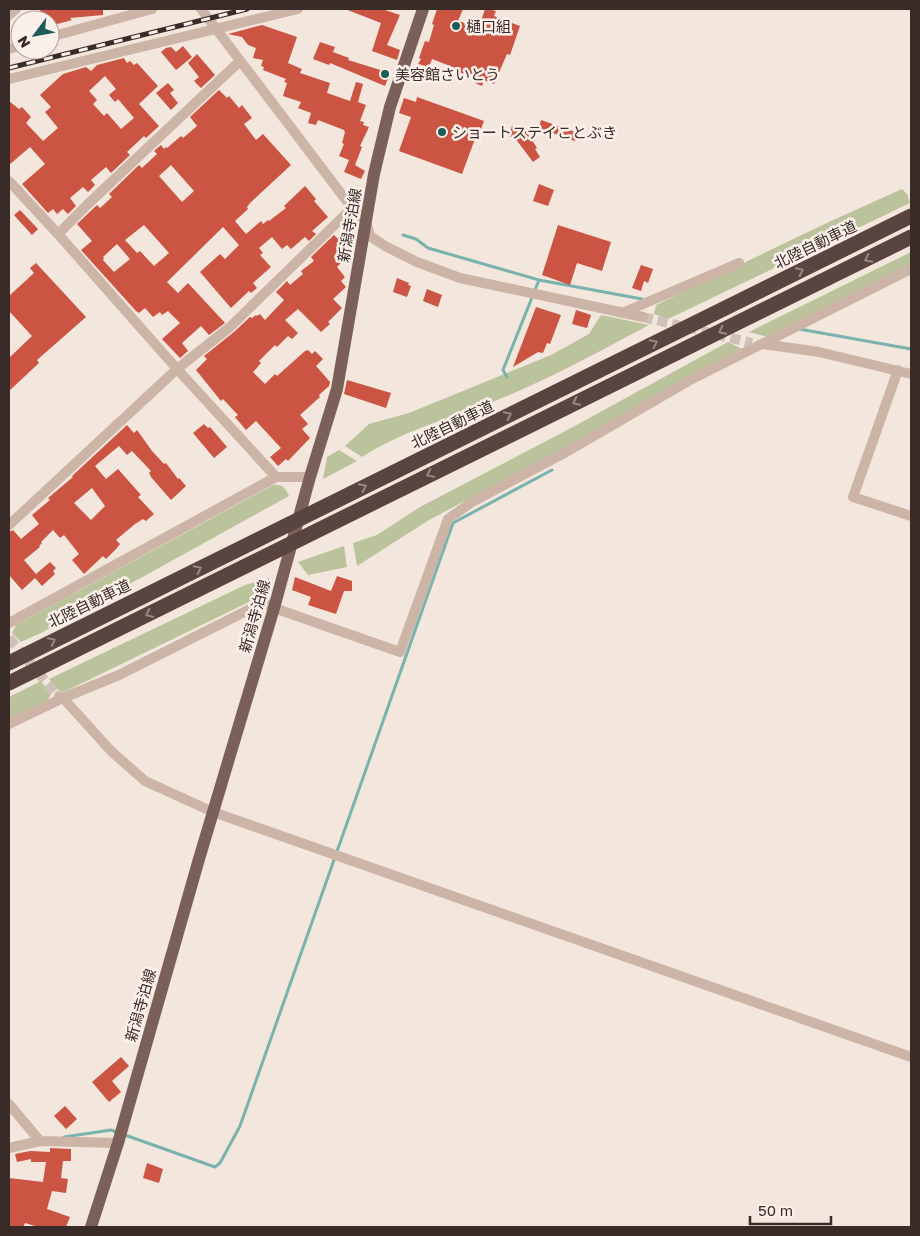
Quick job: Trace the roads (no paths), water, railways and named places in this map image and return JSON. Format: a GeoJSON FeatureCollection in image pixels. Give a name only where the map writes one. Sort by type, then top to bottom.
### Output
{"type":"FeatureCollection","features":[{"type":"Feature","properties":{"kind":"highway","name":"北陸自動車道"},"geometry":{"type":"LineString","coordinates":[[9,663],[911,216]]}},
{"type":"Feature","properties":{"kind":"highway"},"geometry":{"type":"LineString","coordinates":[[9,683],[911,237]]}},
{"type":"Feature","properties":{"kind":"main road","name":"新潟寺泊線"},"geometry":{"type":"LineString","coordinates":[[91,1227],[118,1143],[198,859],[214,812],[337,389],[374,174],[390,107],[423,9]]}},
{"type":"Feature","properties":{"kind":"street"},"geometry":{"type":"LineString","coordinates":[[9,15],[16,9]]}},
{"type":"Feature","properties":{"kind":"street"},"geometry":{"type":"LineString","coordinates":[[60,34],[152,9]]}},
{"type":"Feature","properties":{"kind":"street"},"geometry":{"type":"LineString","coordinates":[[201,9],[352,208],[366,221],[370,236],[417,262],[460,278],[644,317]]}},
{"type":"Feature","properties":{"kind":"street"},"geometry":{"type":"LineString","coordinates":[[9,79],[298,9]]}},
{"type":"Feature","properties":{"kind":"street"},"geometry":{"type":"LineString","coordinates":[[58,234],[240,61]]}},
{"type":"Feature","properties":{"kind":"street"},"geometry":{"type":"LineString","coordinates":[[9,181],[276,477]]}},
{"type":"Feature","properties":{"kind":"street"},"geometry":{"type":"LineString","coordinates":[[9,525],[177,369],[230,327],[352,208]]}},
{"type":"Feature","properties":{"kind":"street"},"geometry":{"type":"LineString","coordinates":[[621,313],[739,263]]}},
{"type":"Feature","properties":{"kind":"street"},"geometry":{"type":"LineString","coordinates":[[9,724],[60,696],[119,675],[264,602],[274,608],[400,652],[448,520],[472,502],[568,451],[692,379],[911,269]]}},
{"type":"Feature","properties":{"kind":"street"},"geometry":{"type":"LineString","coordinates":[[752,343],[819,352],[911,374]]}},
{"type":"Feature","properties":{"kind":"street"},"geometry":{"type":"LineString","coordinates":[[898,370],[853,497],[911,516]]}},
{"type":"Feature","properties":{"kind":"street"},"geometry":{"type":"LineString","coordinates":[[9,623],[276,477],[310,477]]}},
{"type":"Feature","properties":{"kind":"street"},"geometry":{"type":"LineString","coordinates":[[60,696],[111,751],[145,782],[214,812],[911,1057]]}},
{"type":"Feature","properties":{"kind":"street"},"geometry":{"type":"LineString","coordinates":[[9,1104],[40,1141]]}},
{"type":"Feature","properties":{"kind":"street"},"geometry":{"type":"LineString","coordinates":[[9,1148],[40,1141],[118,1143]]}},
{"type":"Feature","properties":{"kind":"waterway"},"geometry":{"type":"LineString","coordinates":[[403,235],[416,239],[428,248],[539,280],[642,299]]}},
{"type":"Feature","properties":{"kind":"waterway"},"geometry":{"type":"LineString","coordinates":[[507,377],[503,370],[539,280]]}},
{"type":"Feature","properties":{"kind":"waterway"},"geometry":{"type":"LineString","coordinates":[[799,329],[911,349]]}},
{"type":"Feature","properties":{"kind":"waterway"},"geometry":{"type":"LineString","coordinates":[[125,1135],[215,1167],[220,1163],[240,1126],[453,523],[552,470]]}},
{"type":"Feature","properties":{"kind":"waterway"},"geometry":{"type":"LineString","coordinates":[[64,1137],[111,1130],[119,1133]]}},
{"type":"Feature","properties":{"kind":"tunnel"},"geometry":{"type":"LineString","coordinates":[[643,317],[752,343]]}},
{"type":"Feature","properties":{"kind":"tunnel"},"geometry":{"type":"LineString","coordinates":[[9,638],[56,694]]}},
{"type":"Feature","properties":{"kind":"railway"},"geometry":{"type":"LineString","coordinates":[[9,68],[247,9]]}},
{"type":"Feature","properties":{"kind":"place","name":"樋口組"},"geometry":{"type":"Point","coordinates":[456,26]}},
{"type":"Feature","properties":{"kind":"place","name":"美容館さいとう"},"geometry":{"type":"Point","coordinates":[385,74]}},
{"type":"Feature","properties":{"kind":"place","name":"ショートステイことぶき"},"geometry":{"type":"Point","coordinates":[442,132]}}]}
